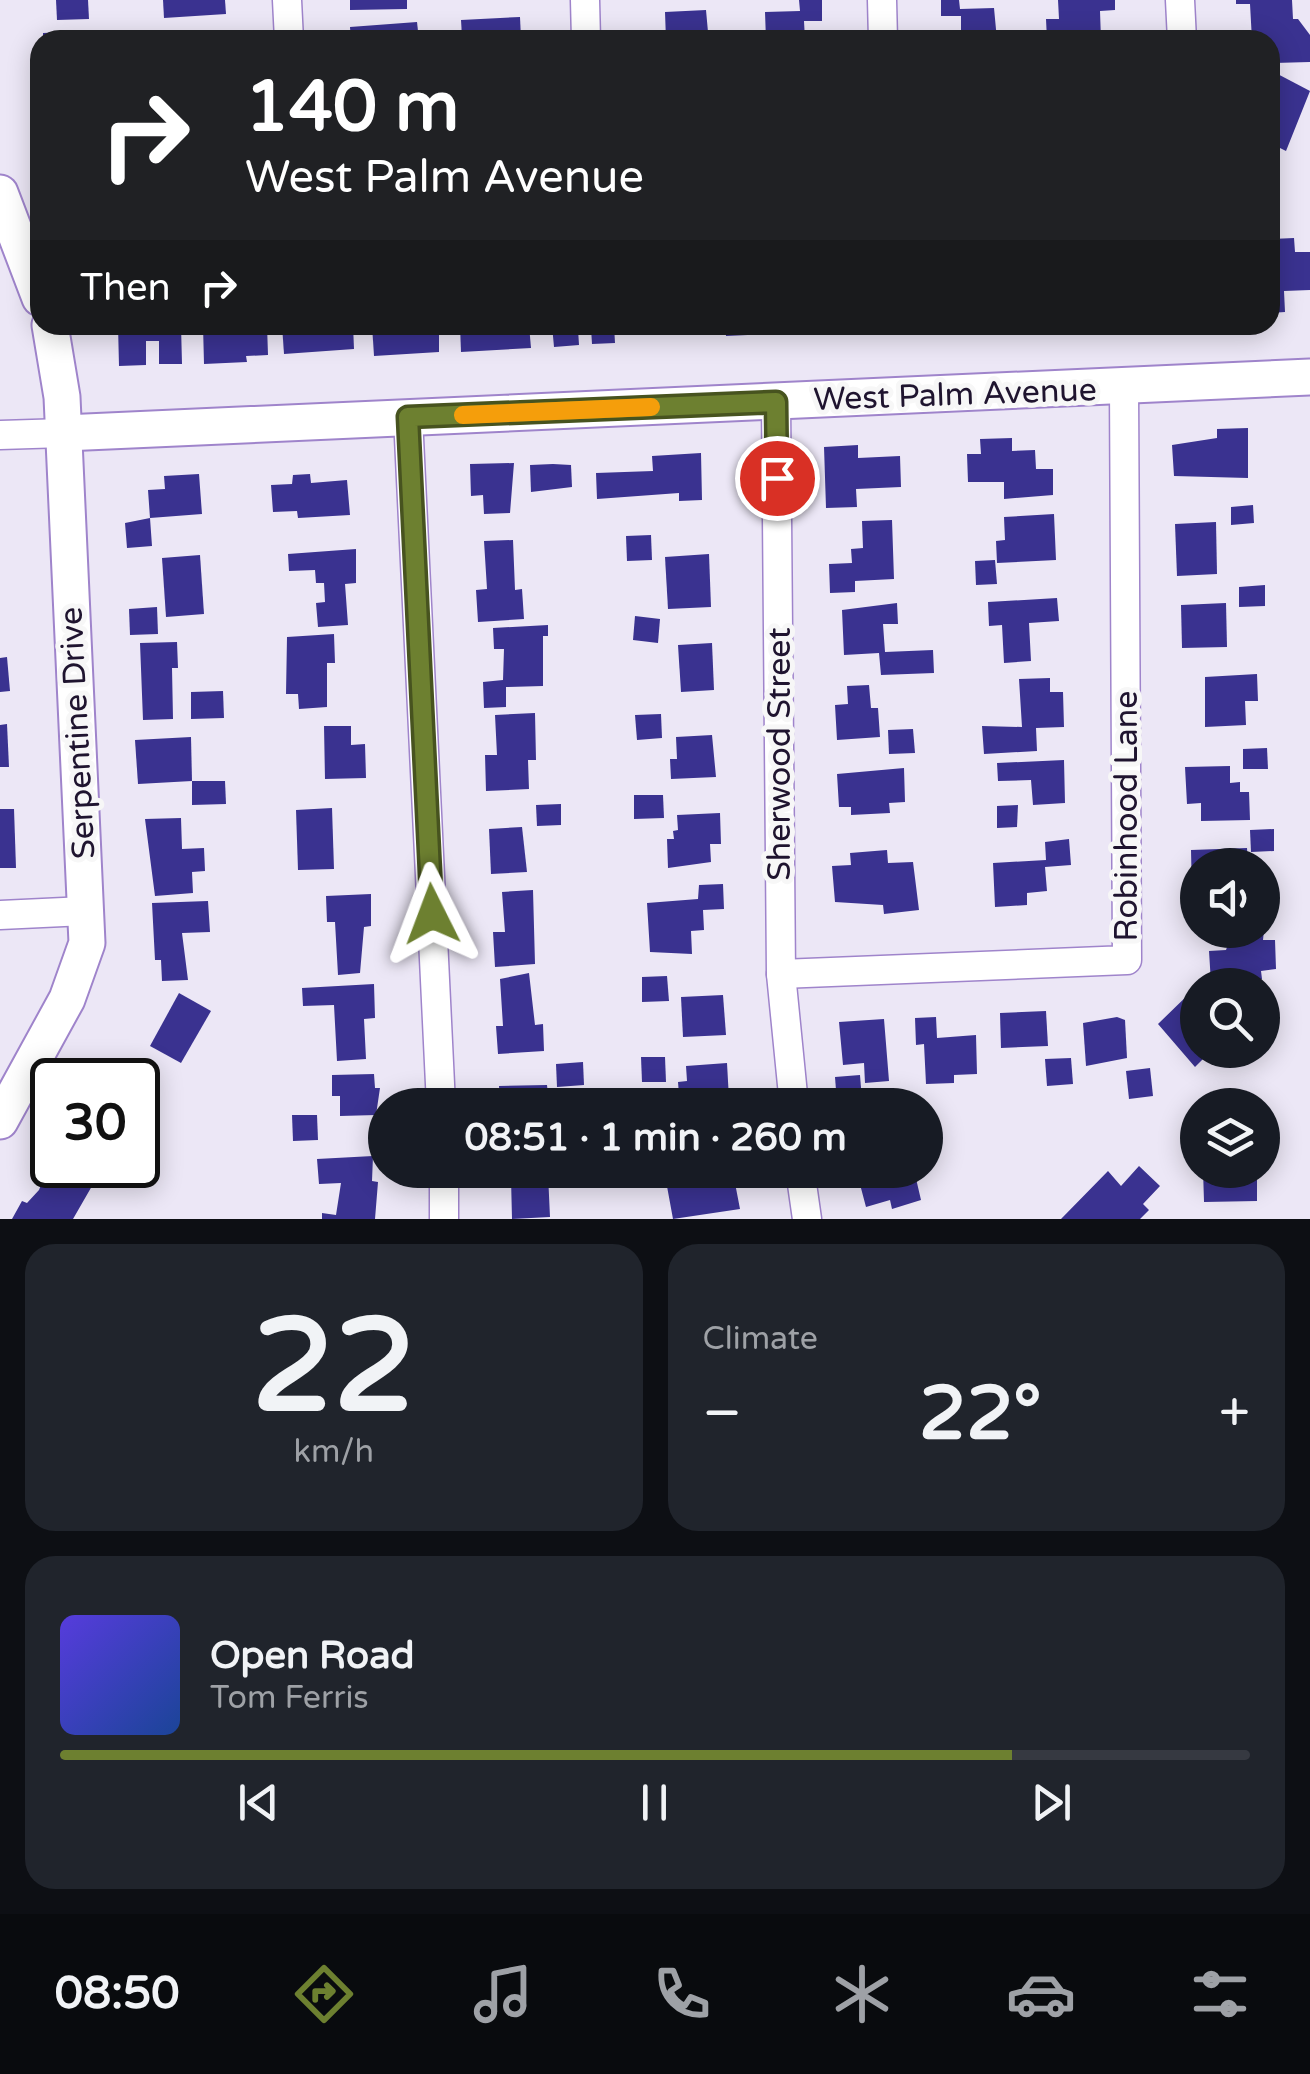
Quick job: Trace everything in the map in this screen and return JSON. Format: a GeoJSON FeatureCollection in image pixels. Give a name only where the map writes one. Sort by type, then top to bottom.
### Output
{"type":"FeatureCollection","features":[{"type":"Feature","properties":{"kind":"street"},"geometry":{"type":"LineString","coordinates":[[287,0],[288,30]]}},
{"type":"Feature","properties":{"kind":"street"},"geometry":{"type":"LineString","coordinates":[[585,0],[586,30]]}},
{"type":"Feature","properties":{"kind":"street"},"geometry":{"type":"LineString","coordinates":[[882,0],[883,30]]}},
{"type":"Feature","properties":{"kind":"street"},"geometry":{"type":"LineString","coordinates":[[1180,0],[1182,30]]}},
{"type":"Feature","properties":{"kind":"street"},"geometry":{"type":"LineString","coordinates":[[0,194],[30,272]]}},
{"type":"Feature","properties":{"kind":"street","name":"Serpentine Drive"},"geometry":{"type":"LineString","coordinates":[[0,1121],[80,970],[87,942],[64,433],[59,363],[52,335]]}},
{"type":"Feature","properties":{"kind":"street","name":"West Palm Avenue"},"geometry":{"type":"LineString","coordinates":[[0,435],[1310,378]]}},
{"type":"Feature","properties":{"kind":"street","name":"Robinhood Lane"},"geometry":{"type":"LineString","coordinates":[[781,974],[1127,960],[1124,387]]}},
{"type":"Feature","properties":{"kind":"street","name":"Sherwood Street"},"geometry":{"type":"LineString","coordinates":[[776,402],[781,974],[792,1088]]}},
{"type":"Feature","properties":{"kind":"street"},"geometry":{"type":"LineString","coordinates":[[408,417],[440,1088]]}},
{"type":"Feature","properties":{"kind":"street"},"geometry":{"type":"LineString","coordinates":[[0,915],[85,911]]}},
{"type":"Feature","properties":{"kind":"street"},"geometry":{"type":"LineString","coordinates":[[444,1188],[444,1219]]}},
{"type":"Feature","properties":{"kind":"street"},"geometry":{"type":"LineString","coordinates":[[803,1188],[808,1219]]}},
{"type":"Feature","properties":{"kind":"building"},"geometry":{"type":"Polygon","coordinates":[[[56,0],[88,0],[89,19],[57,20],[56,0]]]}},
{"type":"Feature","properties":{"kind":"building"},"geometry":{"type":"Polygon","coordinates":[[[163,0],[225,0],[226,14],[164,18],[163,0]]]}},
{"type":"Feature","properties":{"kind":"building"},"geometry":{"type":"Polygon","coordinates":[[[350,0],[407,0],[407,9],[350,10],[350,0]]]}},
{"type":"Feature","properties":{"kind":"building"},"geometry":{"type":"Polygon","coordinates":[[[799,0],[822,0],[822,21],[804,21],[804,30],[766,30],[765,12],[800,11],[799,0]]]}},
{"type":"Feature","properties":{"kind":"building"},"geometry":{"type":"Polygon","coordinates":[[[941,0],[959,0],[960,9],[994,8],[996,30],[961,30],[961,16],[941,16],[941,0]]]}},
{"type":"Feature","properties":{"kind":"building"},"geometry":{"type":"Polygon","coordinates":[[[1058,0],[1115,0],[1115,10],[1100,11],[1101,30],[1047,30],[1046,19],[1059,19],[1058,0]]]}},
{"type":"Feature","properties":{"kind":"building"},"geometry":{"type":"Polygon","coordinates":[[[1236,0],[1292,0],[1293,19],[1298,19],[1310,35],[1310,62],[1280,63],[1280,30],[1251,30],[1250,4],[1236,4],[1236,0]]]}},
{"type":"Feature","properties":{"kind":"building"},"geometry":{"type":"Polygon","coordinates":[[[706,10],[708,30],[666,30],[665,12],[706,10]]]}},
{"type":"Feature","properties":{"kind":"building"},"geometry":{"type":"Polygon","coordinates":[[[520,17],[521,30],[462,30],[461,20],[520,17]]]}},
{"type":"Feature","properties":{"kind":"building"},"geometry":{"type":"Polygon","coordinates":[[[417,22],[418,30],[350,30],[350,27],[417,22]]]}},
{"type":"Feature","properties":{"kind":"building"},"geometry":{"type":"Polygon","coordinates":[[[1280,75],[1310,91],[1286,151],[1280,148],[1280,75]]]}},
{"type":"Feature","properties":{"kind":"building"},"geometry":{"type":"Polygon","coordinates":[[[1294,238],[1295,252],[1310,252],[1310,290],[1284,291],[1285,312],[1280,312],[1280,239],[1294,238]]]}},
{"type":"Feature","properties":{"kind":"building"},"geometry":{"type":"Polygon","coordinates":[[[118,335],[181,335],[182,364],[159,364],[159,341],[146,341],[146,365],[119,366],[118,335]]]}},
{"type":"Feature","properties":{"kind":"building"},"geometry":{"type":"Polygon","coordinates":[[[203,335],[267,335],[268,355],[246,356],[247,362],[204,364],[203,335]]]}},
{"type":"Feature","properties":{"kind":"building"},"geometry":{"type":"Polygon","coordinates":[[[283,335],[353,335],[354,349],[284,354],[283,335]]]}},
{"type":"Feature","properties":{"kind":"building"},"geometry":{"type":"Polygon","coordinates":[[[373,335],[439,335],[439,352],[374,356],[373,335]]]}},
{"type":"Feature","properties":{"kind":"building"},"geometry":{"type":"Polygon","coordinates":[[[460,335],[530,335],[531,348],[461,352],[460,335]]]}},
{"type":"Feature","properties":{"kind":"building"},"geometry":{"type":"Polygon","coordinates":[[[553,335],[578,335],[579,345],[554,347],[553,335]]]}},
{"type":"Feature","properties":{"kind":"building"},"geometry":{"type":"Polygon","coordinates":[[[591,335],[615,335],[615,343],[592,344],[591,335]]]}},
{"type":"Feature","properties":{"kind":"building"},"geometry":{"type":"Polygon","coordinates":[[[1248,428],[1248,478],[1174,476],[1172,445],[1217,438],[1217,429],[1248,428]]]}},
{"type":"Feature","properties":{"kind":"building"},"geometry":{"type":"Polygon","coordinates":[[[1012,438],[1012,451],[1035,450],[1036,469],[1053,469],[1053,495],[1004,499],[1004,482],[968,482],[967,454],[981,454],[980,439],[1012,438]]]}},
{"type":"Feature","properties":{"kind":"building"},"geometry":{"type":"Polygon","coordinates":[[[858,445],[858,458],[900,456],[901,487],[856,489],[857,507],[826,508],[824,447],[858,445]]]}},
{"type":"Feature","properties":{"kind":"building"},"geometry":{"type":"Polygon","coordinates":[[[701,453],[702,500],[679,501],[679,493],[597,499],[596,473],[653,471],[652,456],[701,453]]]}},
{"type":"Feature","properties":{"kind":"building"},"geometry":{"type":"Polygon","coordinates":[[[514,463],[510,513],[484,514],[483,495],[471,496],[470,464],[514,463]]]}},
{"type":"Feature","properties":{"kind":"building"},"geometry":{"type":"Polygon","coordinates":[[[530,465],[571,465],[572,487],[531,492],[530,465]]]}},
{"type":"Feature","properties":{"kind":"building"},"geometry":{"type":"Polygon","coordinates":[[[199,474],[202,514],[150,518],[148,490],[165,489],[164,476],[199,474]]]}},
{"type":"Feature","properties":{"kind":"building"},"geometry":{"type":"Polygon","coordinates":[[[310,474],[311,483],[347,480],[350,515],[298,518],[297,511],[273,512],[271,485],[292,484],[293,475],[310,474]]]}},
{"type":"Feature","properties":{"kind":"building"},"geometry":{"type":"Polygon","coordinates":[[[1253,505],[1254,523],[1231,525],[1231,507],[1253,505]]]}},
{"type":"Feature","properties":{"kind":"building"},"geometry":{"type":"Polygon","coordinates":[[[1054,514],[1056,560],[997,563],[996,541],[1005,540],[1004,517],[1054,514]]]}},
{"type":"Feature","properties":{"kind":"building"},"geometry":{"type":"Polygon","coordinates":[[[150,518],[152,546],[127,548],[125,523],[150,518]]]}},
{"type":"Feature","properties":{"kind":"building"},"geometry":{"type":"Polygon","coordinates":[[[892,520],[894,579],[855,581],[855,592],[830,593],[829,564],[852,563],[851,549],[863,548],[862,521],[892,520]]]}},
{"type":"Feature","properties":{"kind":"building"},"geometry":{"type":"Polygon","coordinates":[[[1216,522],[1217,574],[1177,576],[1175,524],[1216,522]]]}},
{"type":"Feature","properties":{"kind":"building"},"geometry":{"type":"Polygon","coordinates":[[[651,535],[652,560],[627,561],[626,536],[651,535]]]}},
{"type":"Feature","properties":{"kind":"building"},"geometry":{"type":"Polygon","coordinates":[[[513,540],[515,590],[522,589],[524,619],[478,622],[476,590],[487,589],[484,541],[513,540]]]}},
{"type":"Feature","properties":{"kind":"building"},"geometry":{"type":"Polygon","coordinates":[[[356,549],[356,583],[345,584],[348,625],[318,627],[316,603],[325,602],[324,583],[316,583],[315,570],[289,571],[288,554],[356,549]]]}},
{"type":"Feature","properties":{"kind":"building"},"geometry":{"type":"Polygon","coordinates":[[[709,554],[711,607],[668,609],[665,557],[709,554]]]}},
{"type":"Feature","properties":{"kind":"building"},"geometry":{"type":"Polygon","coordinates":[[[200,555],[204,614],[166,617],[162,558],[200,555]]]}},
{"type":"Feature","properties":{"kind":"building"},"geometry":{"type":"Polygon","coordinates":[[[995,560],[997,584],[976,585],[975,561],[995,560]]]}},
{"type":"Feature","properties":{"kind":"building"},"geometry":{"type":"Polygon","coordinates":[[[1265,585],[1265,606],[1239,607],[1239,587],[1265,585]]]}},
{"type":"Feature","properties":{"kind":"building"},"geometry":{"type":"Polygon","coordinates":[[[1057,598],[1059,621],[1029,623],[1031,661],[1004,663],[1002,625],[989,626],[988,602],[1057,598]]]}},
{"type":"Feature","properties":{"kind":"building"},"geometry":{"type":"Polygon","coordinates":[[[897,603],[898,624],[883,624],[885,652],[933,650],[934,673],[881,675],[879,653],[844,655],[842,610],[897,603]]]}},
{"type":"Feature","properties":{"kind":"building"},"geometry":{"type":"Polygon","coordinates":[[[1226,603],[1227,647],[1182,648],[1181,605],[1226,603]]]}},
{"type":"Feature","properties":{"kind":"building"},"geometry":{"type":"Polygon","coordinates":[[[157,607],[158,634],[130,635],[129,609],[157,607]]]}},
{"type":"Feature","properties":{"kind":"building"},"geometry":{"type":"Polygon","coordinates":[[[635,616],[660,619],[658,643],[633,640],[635,616]]]}},
{"type":"Feature","properties":{"kind":"building"},"geometry":{"type":"Polygon","coordinates":[[[548,625],[548,636],[543,636],[543,686],[506,687],[506,707],[484,708],[483,682],[503,680],[504,649],[494,649],[493,628],[548,625]]]}},
{"type":"Feature","properties":{"kind":"building"},"geometry":{"type":"Polygon","coordinates":[[[334,634],[335,663],[327,663],[327,707],[299,709],[298,694],[286,694],[287,637],[334,634]]]}},
{"type":"Feature","properties":{"kind":"building"},"geometry":{"type":"Polygon","coordinates":[[[177,642],[178,668],[172,668],[173,719],[143,720],[140,643],[177,642]]]}},
{"type":"Feature","properties":{"kind":"building"},"geometry":{"type":"Polygon","coordinates":[[[712,643],[714,690],[681,692],[678,645],[712,643]]]}},
{"type":"Feature","properties":{"kind":"building"},"geometry":{"type":"Polygon","coordinates":[[[7,657],[10,691],[0,692],[0,658],[7,657]]]}},
{"type":"Feature","properties":{"kind":"building"},"geometry":{"type":"Polygon","coordinates":[[[1257,674],[1258,701],[1245,701],[1246,725],[1205,727],[1205,677],[1257,674]]]}},
{"type":"Feature","properties":{"kind":"building"},"geometry":{"type":"Polygon","coordinates":[[[1050,678],[1050,692],[1063,692],[1064,727],[1036,728],[1037,751],[984,754],[982,726],[1022,727],[1019,679],[1050,678]]]}},
{"type":"Feature","properties":{"kind":"building"},"geometry":{"type":"Polygon","coordinates":[[[869,685],[871,708],[878,708],[880,737],[837,740],[835,705],[848,704],[847,686],[869,685]]]}},
{"type":"Feature","properties":{"kind":"building"},"geometry":{"type":"Polygon","coordinates":[[[223,691],[224,718],[191,719],[191,692],[223,691]]]}},
{"type":"Feature","properties":{"kind":"building"},"geometry":{"type":"Polygon","coordinates":[[[535,713],[536,760],[528,760],[529,789],[486,791],[485,755],[497,755],[495,715],[535,713]]]}},
{"type":"Feature","properties":{"kind":"building"},"geometry":{"type":"Polygon","coordinates":[[[661,714],[662,738],[637,740],[635,715],[661,714]]]}},
{"type":"Feature","properties":{"kind":"building"},"geometry":{"type":"Polygon","coordinates":[[[7,724],[9,767],[0,767],[0,725],[7,724]]]}},
{"type":"Feature","properties":{"kind":"building"},"geometry":{"type":"Polygon","coordinates":[[[324,726],[351,726],[351,745],[365,744],[366,778],[325,779],[324,726]]]}},
{"type":"Feature","properties":{"kind":"building"},"geometry":{"type":"Polygon","coordinates":[[[913,729],[915,753],[889,754],[888,730],[913,729]]]}},
{"type":"Feature","properties":{"kind":"building"},"geometry":{"type":"Polygon","coordinates":[[[712,735],[716,777],[671,779],[670,759],[677,759],[676,737],[712,735]]]}},
{"type":"Feature","properties":{"kind":"building"},"geometry":{"type":"Polygon","coordinates":[[[191,737],[192,781],[138,784],[135,740],[191,737]]]}},
{"type":"Feature","properties":{"kind":"building"},"geometry":{"type":"Polygon","coordinates":[[[1267,748],[1268,769],[1243,769],[1243,749],[1267,748]]]}},
{"type":"Feature","properties":{"kind":"building"},"geometry":{"type":"Polygon","coordinates":[[[1064,760],[1065,803],[1033,805],[1031,780],[998,781],[997,763],[1064,760]]]}},
{"type":"Feature","properties":{"kind":"building"},"geometry":{"type":"Polygon","coordinates":[[[1230,766],[1230,783],[1240,782],[1240,792],[1249,792],[1250,820],[1201,821],[1201,803],[1187,804],[1185,767],[1230,766]]]}},
{"type":"Feature","properties":{"kind":"building"},"geometry":{"type":"Polygon","coordinates":[[[904,768],[905,802],[889,803],[890,813],[851,815],[851,807],[839,807],[837,774],[904,768]]]}},
{"type":"Feature","properties":{"kind":"building"},"geometry":{"type":"Polygon","coordinates":[[[192,781],[225,781],[226,804],[192,805],[192,781]]]}},
{"type":"Feature","properties":{"kind":"building"},"geometry":{"type":"Polygon","coordinates":[[[634,795],[663,795],[664,818],[634,819],[634,795]]]}},
{"type":"Feature","properties":{"kind":"building"},"geometry":{"type":"Polygon","coordinates":[[[561,804],[561,825],[537,826],[536,805],[561,804]]]}},
{"type":"Feature","properties":{"kind":"building"},"geometry":{"type":"Polygon","coordinates":[[[1018,805],[1017,827],[997,828],[997,806],[1018,805]]]}},
{"type":"Feature","properties":{"kind":"building"},"geometry":{"type":"Polygon","coordinates":[[[332,808],[334,869],[298,870],[296,810],[332,808]]]}},
{"type":"Feature","properties":{"kind":"building"},"geometry":{"type":"Polygon","coordinates":[[[0,809],[14,809],[16,868],[0,868],[0,809]]]}},
{"type":"Feature","properties":{"kind":"building"},"geometry":{"type":"Polygon","coordinates":[[[720,813],[721,844],[710,844],[711,862],[668,868],[667,839],[674,839],[673,831],[678,830],[677,815],[720,813]]]}},
{"type":"Feature","properties":{"kind":"building"},"geometry":{"type":"Polygon","coordinates":[[[181,818],[182,849],[204,848],[205,871],[192,872],[193,893],[155,896],[145,819],[181,818]]]}},
{"type":"Feature","properties":{"kind":"building"},"geometry":{"type":"Polygon","coordinates":[[[522,827],[527,872],[491,874],[489,829],[522,827]]]}},
{"type":"Feature","properties":{"kind":"building"},"geometry":{"type":"Polygon","coordinates":[[[1274,829],[1274,848],[1251,848],[1250,830],[1274,829]]]}},
{"type":"Feature","properties":{"kind":"building"},"geometry":{"type":"Polygon","coordinates":[[[1069,839],[1071,865],[1045,867],[1047,891],[1027,893],[1027,905],[995,907],[993,863],[1046,860],[1045,842],[1069,839]]]}},
{"type":"Feature","properties":{"kind":"building"},"geometry":{"type":"Polygon","coordinates":[[[887,850],[888,863],[913,862],[919,910],[884,914],[883,905],[835,902],[832,866],[851,865],[850,853],[887,850]]]}},
{"type":"Feature","properties":{"kind":"building"},"geometry":{"type":"Polygon","coordinates":[[[723,884],[724,909],[703,910],[704,930],[691,931],[692,954],[650,952],[647,903],[698,899],[699,885],[723,884]]]}},
{"type":"Feature","properties":{"kind":"building"},"geometry":{"type":"Polygon","coordinates":[[[533,890],[535,964],[495,967],[493,932],[505,932],[502,892],[533,890]]]}},
{"type":"Feature","properties":{"kind":"building"},"geometry":{"type":"Polygon","coordinates":[[[371,894],[371,926],[364,927],[360,973],[338,975],[335,922],[327,922],[326,896],[371,894]]]}},
{"type":"Feature","properties":{"kind":"building"},"geometry":{"type":"Polygon","coordinates":[[[208,901],[210,932],[182,933],[188,980],[162,981],[161,960],[155,960],[152,903],[208,901]]]}},
{"type":"Feature","properties":{"kind":"building"},"geometry":{"type":"Polygon","coordinates":[[[1275,948],[1276,968],[1210,968],[1209,951],[1275,948]]]}},
{"type":"Feature","properties":{"kind":"building"},"geometry":{"type":"Polygon","coordinates":[[[529,973],[535,1025],[543,1024],[544,1051],[498,1054],[496,1026],[503,1026],[500,979],[529,973]]]}},
{"type":"Feature","properties":{"kind":"building"},"geometry":{"type":"Polygon","coordinates":[[[667,976],[669,1001],[642,1002],[642,977],[667,976]]]}},
{"type":"Feature","properties":{"kind":"building"},"geometry":{"type":"Polygon","coordinates":[[[374,984],[375,1018],[364,1019],[366,1059],[337,1061],[334,1005],[303,1006],[302,988],[374,984]]]}},
{"type":"Feature","properties":{"kind":"building"},"geometry":{"type":"Polygon","coordinates":[[[179,993],[211,1011],[181,1063],[150,1046],[179,993]]]}},
{"type":"Feature","properties":{"kind":"building"},"geometry":{"type":"Polygon","coordinates":[[[723,995],[726,1035],[683,1037],[681,997],[723,995]]]}},
{"type":"Feature","properties":{"kind":"building"},"geometry":{"type":"Polygon","coordinates":[[[1180,1003],[1180,1050],[1158,1024],[1180,1003]]]}},
{"type":"Feature","properties":{"kind":"building"},"geometry":{"type":"Polygon","coordinates":[[[1046,1011],[1048,1046],[1001,1048],[1000,1013],[1046,1011]]]}},
{"type":"Feature","properties":{"kind":"building"},"geometry":{"type":"Polygon","coordinates":[[[936,1017],[937,1038],[976,1035],[977,1074],[954,1075],[954,1083],[926,1084],[924,1044],[916,1045],[915,1018],[936,1017]]]}},
{"type":"Feature","properties":{"kind":"building"},"geometry":{"type":"Polygon","coordinates":[[[1117,1017],[1125,1020],[1127,1058],[1086,1066],[1083,1023],[1117,1017]]]}},
{"type":"Feature","properties":{"kind":"building"},"geometry":{"type":"Polygon","coordinates":[[[884,1019],[889,1081],[865,1083],[864,1063],[843,1065],[839,1022],[884,1019]]]}},
{"type":"Feature","properties":{"kind":"building"},"geometry":{"type":"Polygon","coordinates":[[[641,1057],[665,1057],[666,1082],[642,1082],[641,1057]]]}},
{"type":"Feature","properties":{"kind":"building"},"geometry":{"type":"Polygon","coordinates":[[[1071,1058],[1073,1084],[1047,1086],[1045,1059],[1071,1058]]]}},
{"type":"Feature","properties":{"kind":"building"},"geometry":{"type":"Polygon","coordinates":[[[583,1062],[584,1085],[557,1087],[556,1064],[583,1062]]]}},
{"type":"Feature","properties":{"kind":"building"},"geometry":{"type":"Polygon","coordinates":[[[727,1063],[728,1088],[678,1088],[678,1082],[687,1081],[686,1066],[727,1063]]]}},
{"type":"Feature","properties":{"kind":"building"},"geometry":{"type":"Polygon","coordinates":[[[1150,1068],[1153,1096],[1129,1099],[1126,1071],[1150,1068]]]}},
{"type":"Feature","properties":{"kind":"building"},"geometry":{"type":"Polygon","coordinates":[[[374,1074],[375,1088],[368,1088],[368,1115],[340,1116],[340,1096],[332,1096],[332,1075],[374,1074]]]}},
{"type":"Feature","properties":{"kind":"building"},"geometry":{"type":"Polygon","coordinates":[[[860,1075],[861,1088],[836,1088],[835,1077],[860,1075]]]}},
{"type":"Feature","properties":{"kind":"building"},"geometry":{"type":"Polygon","coordinates":[[[547,1085],[547,1088],[499,1088],[547,1085]]]}},
{"type":"Feature","properties":{"kind":"building"},"geometry":{"type":"Polygon","coordinates":[[[292,1115],[317,1115],[318,1140],[293,1141],[292,1115]]]}},
{"type":"Feature","properties":{"kind":"building"},"geometry":{"type":"Polygon","coordinates":[[[368,1156],[368,1188],[378,1188],[375,1219],[322,1219],[322,1213],[336,1215],[341,1183],[319,1184],[317,1159],[368,1156]]]}},
{"type":"Feature","properties":{"kind":"building"},"geometry":{"type":"Polygon","coordinates":[[[1139,1166],[1160,1186],[1143,1204],[1149,1210],[1140,1219],[1061,1219],[1108,1171],[1121,1186],[1139,1166]]]}},
{"type":"Feature","properties":{"kind":"building"},"geometry":{"type":"Polygon","coordinates":[[[91,1188],[73,1219],[12,1219],[22,1201],[27,1203],[39,1190],[91,1188]]]}},
{"type":"Feature","properties":{"kind":"building"},"geometry":{"type":"Polygon","coordinates":[[[511,1188],[549,1188],[550,1217],[512,1219],[511,1188]]]}},
{"type":"Feature","properties":{"kind":"building"},"geometry":{"type":"Polygon","coordinates":[[[667,1188],[736,1188],[740,1209],[673,1219],[667,1188]]]}},
{"type":"Feature","properties":{"kind":"building"},"geometry":{"type":"Polygon","coordinates":[[[861,1188],[918,1188],[921,1200],[892,1209],[890,1200],[866,1207],[861,1188]]]}},
{"type":"Feature","properties":{"kind":"building"},"geometry":{"type":"Polygon","coordinates":[[[1204,1188],[1257,1188],[1257,1201],[1204,1202],[1204,1188]]]}},
{"type":"Feature","properties":{"kind":"slow traffic"},"geometry":{"type":"LineString","coordinates":[[463,415],[651,407]]}},
{"type":"Feature","properties":{"kind":"route"},"geometry":{"type":"LineString","coordinates":[[432,914],[408,417],[776,402],[777,478]]}}]}
